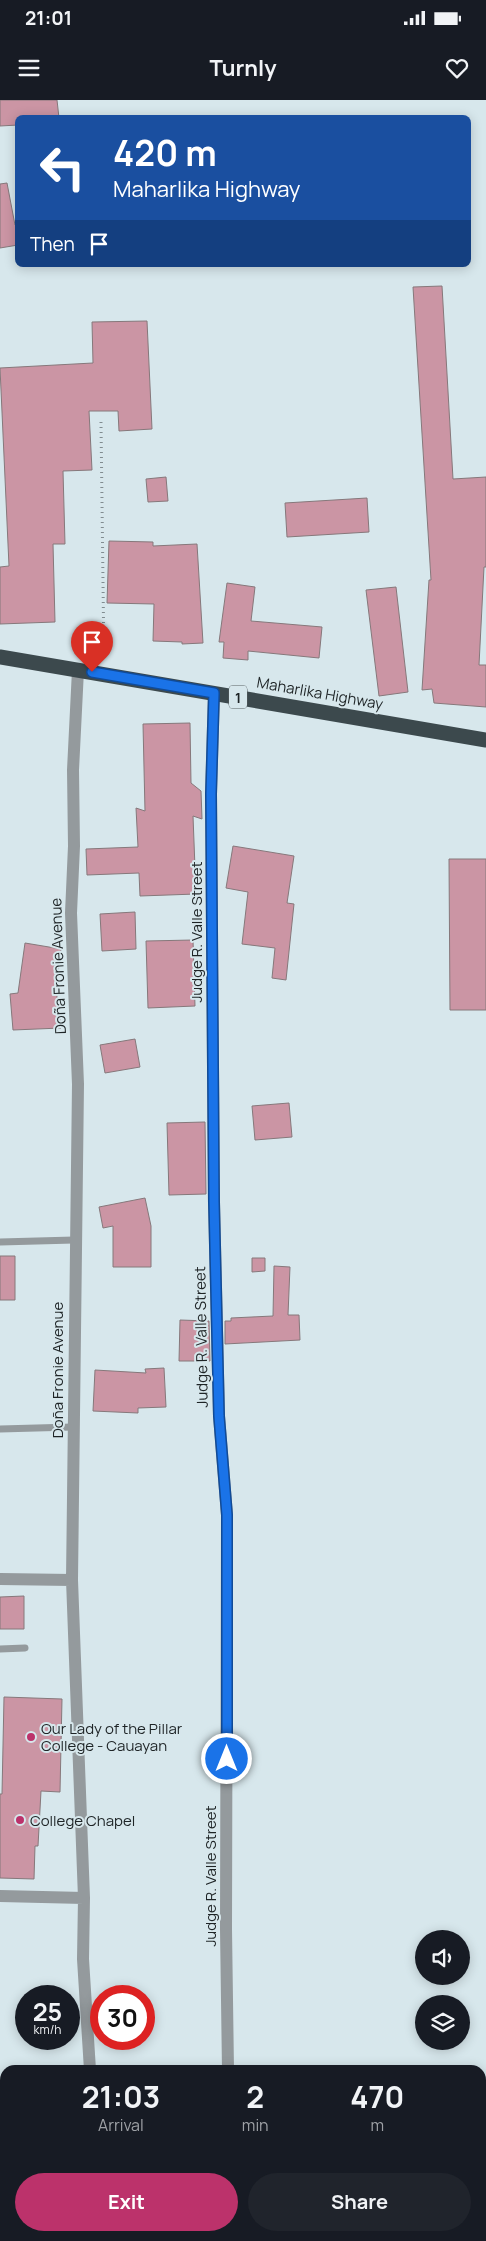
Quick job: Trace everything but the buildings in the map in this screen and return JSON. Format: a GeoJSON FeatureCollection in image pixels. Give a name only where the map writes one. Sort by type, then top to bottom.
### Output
{"type":"FeatureCollection","features":[{"type":"Feature","properties":{"kind":"highway","name":"Maharlika Highway"},"geometry":{"type":"LineString","coordinates":[[0,657],[486,740]]}},
{"type":"Feature","properties":{"kind":"street","name":"Doña Fronie Avenue"},"geometry":{"type":"LineString","coordinates":[[78,670],[73,770],[74,846],[71,913],[78,1084],[74,1240],[72,1580],[84,1898],[83,1959],[90,2065]]}},
{"type":"Feature","properties":{"kind":"street","name":"Judge R. Valle Street"},"geometry":{"type":"LineString","coordinates":[[214,693],[211,794],[214,1192],[219,1416],[227,1515],[226,1929],[228,2065]]}},
{"type":"Feature","properties":{"kind":"street"},"geometry":{"type":"LineString","coordinates":[[0,1579],[72,1580]]}},
{"type":"Feature","properties":{"kind":"street"},"geometry":{"type":"LineString","coordinates":[[0,1896],[84,1898]]}},
{"type":"Feature","properties":{"kind":"lane"},"geometry":{"type":"LineString","coordinates":[[0,1242],[74,1240]]}},
{"type":"Feature","properties":{"kind":"lane"},"geometry":{"type":"LineString","coordinates":[[0,1429],[73,1427]]}},
{"type":"Feature","properties":{"kind":"lane"},"geometry":{"type":"LineString","coordinates":[[0,1649],[25,1648]]}},
{"type":"Feature","properties":{"kind":"path"},"geometry":{"type":"LineString","coordinates":[[101,422],[105,674]]}},
{"type":"Feature","properties":{"kind":"place","name":"Our Lady of the Pillar College - Cauayan"},"geometry":{"type":"Point","coordinates":[31,1737]}},
{"type":"Feature","properties":{"kind":"place","name":"College Chapel"},"geometry":{"type":"Point","coordinates":[20,1820]}},
{"type":"Feature","properties":{"kind":"route"},"geometry":{"type":"LineString","coordinates":[[92,672],[214,693],[211,794],[214,1202],[219,1416],[227,1515],[227,1759]]}}]}
